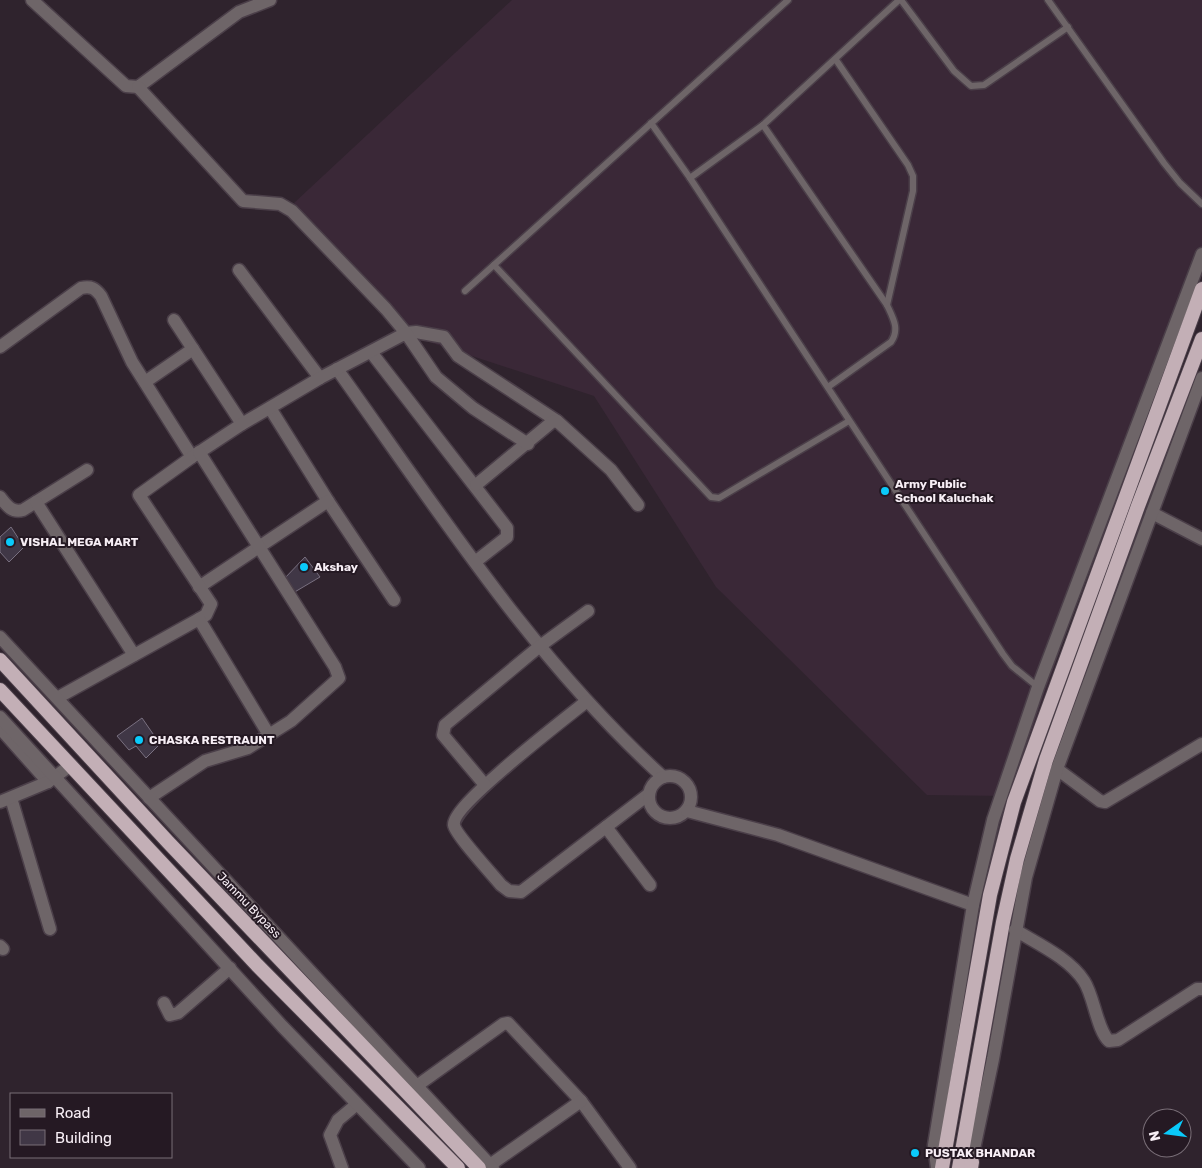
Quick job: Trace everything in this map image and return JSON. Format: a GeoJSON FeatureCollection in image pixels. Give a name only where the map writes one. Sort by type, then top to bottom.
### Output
{"type":"FeatureCollection","features":[{"type":"Feature","properties":{"kind":"highway"},"geometry":{"type":"LineString","coordinates":[[942,1168],[990,895],[1014,802],[1202,289]]}},
{"type":"Feature","properties":{"kind":"highway"},"geometry":{"type":"LineString","coordinates":[[959,1168],[1007,904],[1017,859],[1046,760],[1202,339]]}},
{"type":"Feature","properties":{"kind":"highway","name":"Jammu Bypass"},"geometry":{"type":"LineString","coordinates":[[0,660],[168,842],[487,1167]]}},
{"type":"Feature","properties":{"kind":"highway"},"geometry":{"type":"LineString","coordinates":[[0,690],[257,965],[458,1168]]}},
{"type":"Feature","properties":{"kind":"street"},"geometry":{"type":"LineString","coordinates":[[39,2],[126,86],[138,87],[239,12],[270,0]]}},
{"type":"Feature","properties":{"kind":"street"},"geometry":{"type":"LineString","coordinates":[[138,87],[243,201],[280,204],[292,211],[386,309],[436,377],[473,408],[528,444]]}},
{"type":"Feature","properties":{"kind":"street"},"geometry":{"type":"LineString","coordinates":[[926,1168],[934,1146],[974,905],[993,820],[1038,687],[1202,254]]}},
{"type":"Feature","properties":{"kind":"street"},"geometry":{"type":"LineString","coordinates":[[239,270],[320,378]]}},
{"type":"Feature","properties":{"kind":"street"},"geometry":{"type":"LineString","coordinates":[[0,347],[70,295],[88,287],[96,289],[132,362],[258,548],[334,667],[339,678],[291,721],[269,735],[248,748],[205,761],[149,798]]}},
{"type":"Feature","properties":{"kind":"street"},"geometry":{"type":"LineString","coordinates":[[174,320],[242,424]]}},
{"type":"Feature","properties":{"kind":"street"},"geometry":{"type":"LineString","coordinates":[[57,698],[206,615],[211,604],[139,496],[195,454],[242,424],[320,378],[406,334],[416,332],[444,337],[458,356],[556,421],[611,470],[638,505]]}},
{"type":"Feature","properties":{"kind":"street"},"geometry":{"type":"LineString","coordinates":[[145,382],[193,349]]}},
{"type":"Feature","properties":{"kind":"street"},"geometry":{"type":"LineString","coordinates":[[371,352],[476,485],[508,533],[507,537],[475,562]]}},
{"type":"Feature","properties":{"kind":"street"},"geometry":{"type":"LineString","coordinates":[[337,369],[475,562],[540,646],[587,701],[633,750],[663,777]]}},
{"type":"Feature","properties":{"kind":"street"},"geometry":{"type":"LineString","coordinates":[[971,1166],[993,1060],[1026,877],[1056,769],[1202,378]]}},
{"type":"Feature","properties":{"kind":"street"},"geometry":{"type":"LineString","coordinates":[[270,408],[328,501],[394,600]]}},
{"type":"Feature","properties":{"kind":"street"},"geometry":{"type":"LineString","coordinates":[[476,485],[528,444],[552,422],[556,421]]}},
{"type":"Feature","properties":{"kind":"street"},"geometry":{"type":"LineString","coordinates":[[0,497],[11,510],[17,512],[87,470]]}},
{"type":"Feature","properties":{"kind":"street"},"geometry":{"type":"LineString","coordinates":[[199,587],[328,501]]}},
{"type":"Feature","properties":{"kind":"street"},"geometry":{"type":"LineString","coordinates":[[36,502],[134,656]]}},
{"type":"Feature","properties":{"kind":"street"},"geometry":{"type":"LineString","coordinates":[[1152,513],[1202,539]]}},
{"type":"Feature","properties":{"kind":"street"},"geometry":{"type":"LineString","coordinates":[[485,785],[443,735],[445,725],[540,646],[588,611]]}},
{"type":"Feature","properties":{"kind":"street"},"geometry":{"type":"LineString","coordinates":[[199,619],[269,735]]}},
{"type":"Feature","properties":{"kind":"street"},"geometry":{"type":"LineString","coordinates":[[0,637],[418,1085],[487,1167],[581,1101]]}},
{"type":"Feature","properties":{"kind":"street"},"geometry":{"type":"LineString","coordinates":[[587,701],[485,785],[457,812],[454,825],[509,891],[521,892],[649,794],[652,787],[663,777],[677,776],[688,784],[692,798],[687,811],[675,818],[662,817],[652,807],[649,794]]}},
{"type":"Feature","properties":{"kind":"street"},"geometry":{"type":"LineString","coordinates":[[0,717],[52,780]]}},
{"type":"Feature","properties":{"kind":"street"},"geometry":{"type":"LineString","coordinates":[[0,728],[52,780],[419,1168]]}},
{"type":"Feature","properties":{"kind":"street"},"geometry":{"type":"LineString","coordinates":[[1056,769],[1100,801],[1105,802],[1202,744]]}},
{"type":"Feature","properties":{"kind":"street"},"geometry":{"type":"LineString","coordinates":[[50,929],[6,800],[52,780],[70,765]]}},
{"type":"Feature","properties":{"kind":"street"},"geometry":{"type":"LineString","coordinates":[[687,811],[778,835],[974,905]]}},
{"type":"Feature","properties":{"kind":"street"},"geometry":{"type":"LineString","coordinates":[[606,827],[650,884]]}},
{"type":"Feature","properties":{"kind":"street"},"geometry":{"type":"LineString","coordinates":[[1015,930],[1075,970],[1090,993],[1104,1035],[1109,1041],[1118,1040],[1197,989],[1202,989]]}},
{"type":"Feature","properties":{"kind":"street"},"geometry":{"type":"LineString","coordinates":[[164,1003],[170,1015],[178,1013],[230,968]]}},
{"type":"Feature","properties":{"kind":"street"},"geometry":{"type":"LineString","coordinates":[[418,1085],[503,1024],[508,1023],[581,1101],[630,1168]]}},
{"type":"Feature","properties":{"kind":"street"},"geometry":{"type":"LineString","coordinates":[[342,1168],[330,1136],[338,1120],[357,1104]]}},
{"type":"Feature","properties":{"kind":"street"},"geometry":{"type":"LineString","coordinates":[[934,1146],[937,1168]]}},
{"type":"Feature","properties":{"kind":"lane"},"geometry":{"type":"LineString","coordinates":[[465,291],[788,0]]}},
{"type":"Feature","properties":{"kind":"lane"},"geometry":{"type":"LineString","coordinates":[[690,178],[763,125],[900,0],[954,70],[971,86],[984,85],[1068,27]]}},
{"type":"Feature","properties":{"kind":"lane"},"geometry":{"type":"LineString","coordinates":[[1048,0],[1164,162],[1180,183],[1202,204]]}},
{"type":"Feature","properties":{"kind":"lane"},"geometry":{"type":"LineString","coordinates":[[836,60],[908,165],[913,176],[910,206],[887,305]]}},
{"type":"Feature","properties":{"kind":"lane"},"geometry":{"type":"LineString","coordinates":[[651,123],[690,178],[1003,654],[1012,666],[1038,687]]}},
{"type":"Feature","properties":{"kind":"lane"},"geometry":{"type":"LineString","coordinates":[[763,125],[887,305],[895,322],[895,336],[891,342],[828,387]]}},
{"type":"Feature","properties":{"kind":"lane"},"geometry":{"type":"LineString","coordinates":[[494,265],[711,497],[719,498],[849,421]]}},
{"type":"Feature","properties":{"kind":"shaded area","name":"Army Public School Kaluchak"},"geometry":{"type":"Polygon","coordinates":[[[512,0],[1202,0],[1202,247],[1009,796],[927,795],[716,587],[594,396],[414,337],[294,203],[512,0]]]}},
{"type":"Feature","properties":{"kind":"building","name":"VISHAL MEGA MART"},"geometry":{"type":"Polygon","coordinates":[[[11,527],[24,547],[9,562],[0,552],[0,537],[11,527]]]}},
{"type":"Feature","properties":{"kind":"building","name":"Akshay"},"geometry":{"type":"Polygon","coordinates":[[[305,557],[320,577],[293,593],[283,580],[305,557]]]}},
{"type":"Feature","properties":{"kind":"building","name":"CHASKA RESTRAUNT"},"geometry":{"type":"Polygon","coordinates":[[[142,718],[160,744],[146,758],[136,746],[129,750],[117,736],[142,718]]]}},
{"type":"Feature","properties":{"kind":"place","name":"Army Public School Kaluchak"},"geometry":{"type":"Point","coordinates":[885,491]}},
{"type":"Feature","properties":{"kind":"place","name":"VISHAL MEGA MART"},"geometry":{"type":"Point","coordinates":[10,542]}},
{"type":"Feature","properties":{"kind":"place","name":"Akshay"},"geometry":{"type":"Point","coordinates":[304,567]}},
{"type":"Feature","properties":{"kind":"place","name":"CHASKA RESTRAUNT"},"geometry":{"type":"Point","coordinates":[139,740]}},
{"type":"Feature","properties":{"kind":"place","name":"PUSTAK BHANDAR"},"geometry":{"type":"Point","coordinates":[915,1153]}}]}
